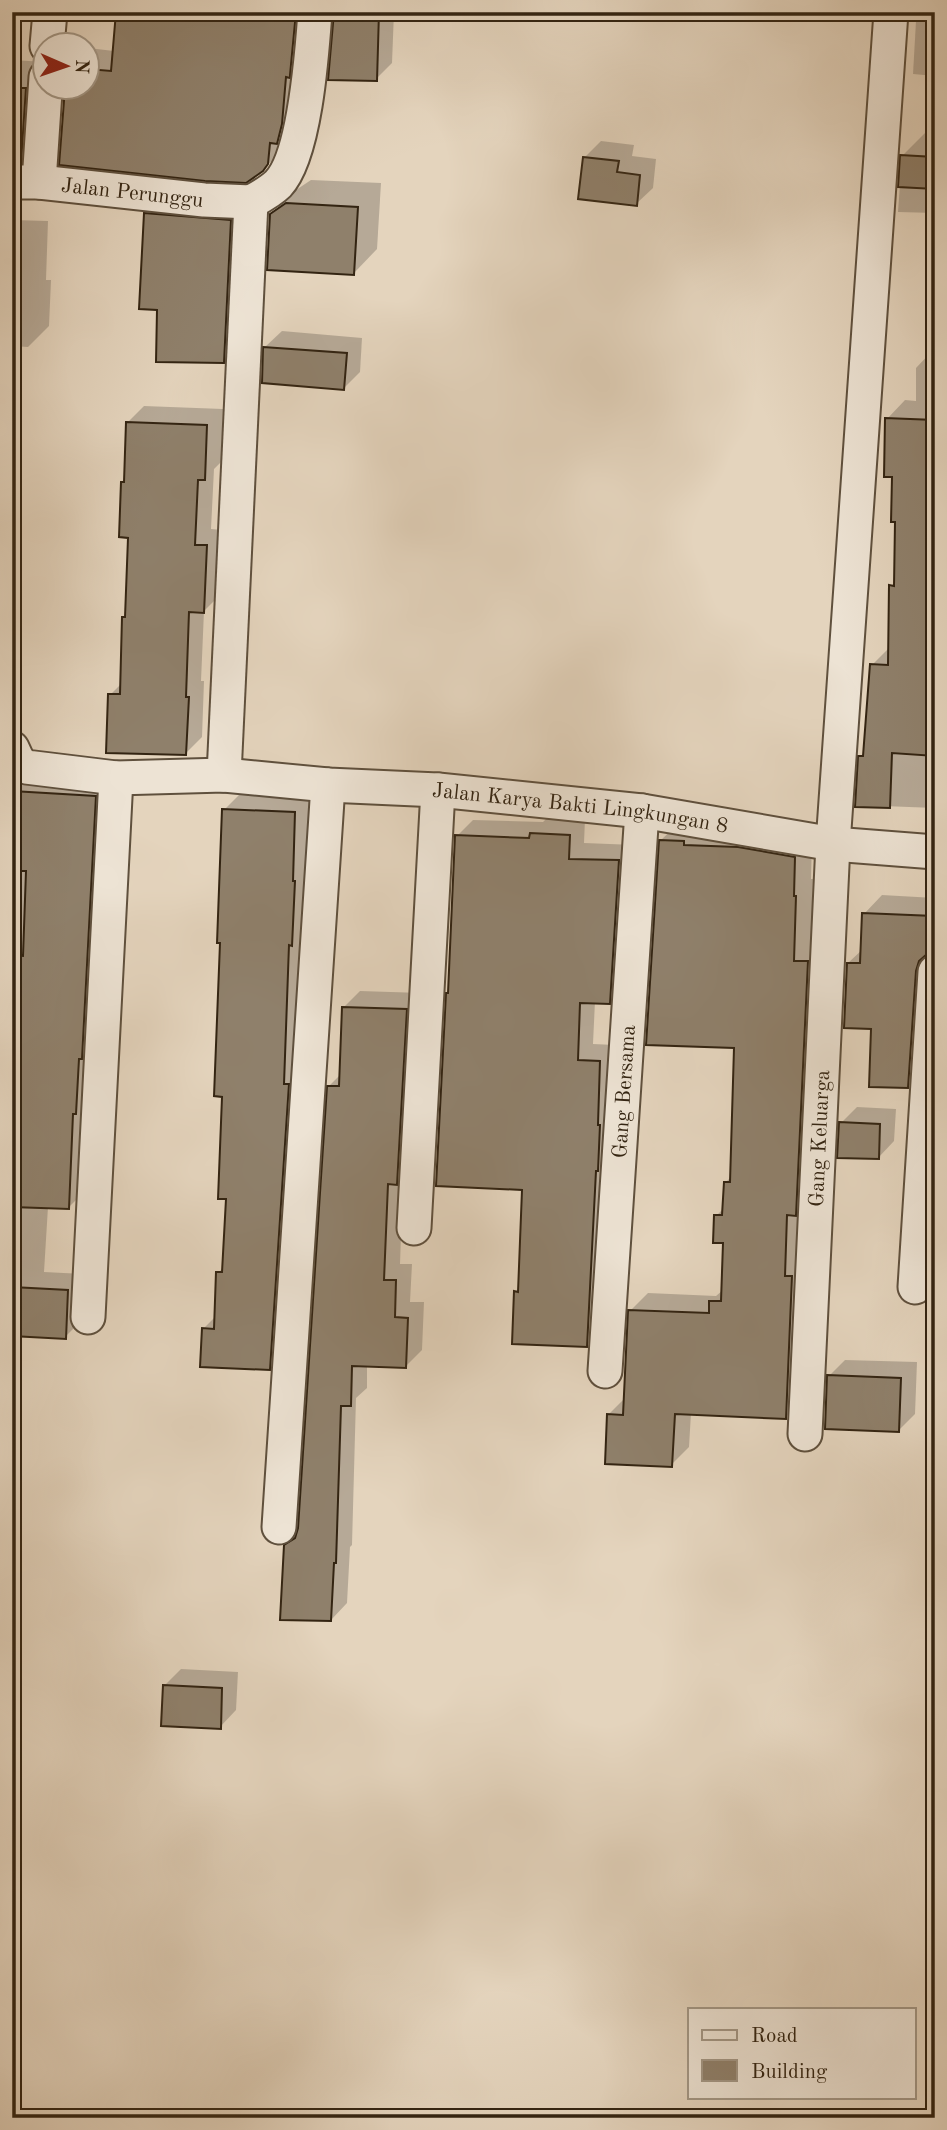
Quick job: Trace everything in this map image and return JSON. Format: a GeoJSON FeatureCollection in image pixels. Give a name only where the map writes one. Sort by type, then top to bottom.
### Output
{"type":"FeatureCollection","features":[{"type":"Feature","properties":{"kind":"street"},"geometry":{"type":"LineString","coordinates":[[48,32],[50,12]]}},
{"type":"Feature","properties":{"kind":"street"},"geometry":{"type":"LineString","coordinates":[[224,775],[251,202],[278,184],[293,158],[310,73],[315,12]]}},
{"type":"Feature","properties":{"kind":"street","name":"Gang Keluarga"},"geometry":{"type":"LineString","coordinates":[[805,1434],[833,844],[891,12]]}},
{"type":"Feature","properties":{"kind":"street"},"geometry":{"type":"LineString","coordinates":[[26,182],[41,102]]}},
{"type":"Feature","properties":{"kind":"street","name":"Jalan Perunggu"},"geometry":{"type":"LineString","coordinates":[[26,182],[204,200],[251,202]]}},
{"type":"Feature","properties":{"kind":"street","name":"Jalan Karya Bakti Lingkungan 8"},"geometry":{"type":"LineString","coordinates":[[12,748],[18,761],[26,767],[116,778],[224,775],[328,785],[438,790],[642,811],[833,844],[935,852]]}},
{"type":"Feature","properties":{"kind":"street"},"geometry":{"type":"LineString","coordinates":[[88,1317],[116,778]]}},
{"type":"Feature","properties":{"kind":"street"},"geometry":{"type":"LineString","coordinates":[[279,1527],[328,785]]}},
{"type":"Feature","properties":{"kind":"street"},"geometry":{"type":"LineString","coordinates":[[414,1228],[438,790]]}},
{"type":"Feature","properties":{"kind":"street","name":"Gang Bersama"},"geometry":{"type":"LineString","coordinates":[[604,1371],[642,811]]}},
{"type":"Feature","properties":{"kind":"street"},"geometry":{"type":"LineString","coordinates":[[915,1287],[935,972]]}},
{"type":"Feature","properties":{"kind":"building"},"geometry":{"type":"Polygon","coordinates":[[[116,12],[296,12],[290,78],[286,77],[282,124],[277,144],[270,143],[268,164],[246,183],[59,165],[64,102],[102,102],[102,70],[111,71],[116,12]]]}},
{"type":"Feature","properties":{"kind":"building"},"geometry":{"type":"Polygon","coordinates":[[[334,12],[379,12],[377,81],[328,80],[334,12]]]}},
{"type":"Feature","properties":{"kind":"building"},"geometry":{"type":"Polygon","coordinates":[[[12,88],[26,88],[21,163],[12,163],[12,88]]]}},
{"type":"Feature","properties":{"kind":"building"},"geometry":{"type":"Polygon","coordinates":[[[900,155],[935,157],[935,189],[898,187],[900,155]]]}},
{"type":"Feature","properties":{"kind":"building"},"geometry":{"type":"Polygon","coordinates":[[[583,157],[619,161],[617,172],[640,175],[637,206],[578,199],[583,157]]]}},
{"type":"Feature","properties":{"kind":"building"},"geometry":{"type":"Polygon","coordinates":[[[286,203],[358,207],[354,275],[267,270],[270,214],[286,203]]]}},
{"type":"Feature","properties":{"kind":"building"},"geometry":{"type":"Polygon","coordinates":[[[144,213],[231,220],[224,363],[156,362],[157,310],[139,309],[144,213]]]}},
{"type":"Feature","properties":{"kind":"building"},"geometry":{"type":"Polygon","coordinates":[[[263,347],[347,353],[344,390],[262,383],[263,347]]]}},
{"type":"Feature","properties":{"kind":"building"},"geometry":{"type":"Polygon","coordinates":[[[885,418],[935,420],[935,756],[892,753],[890,808],[855,807],[858,756],[863,756],[870,664],[888,665],[889,585],[894,586],[895,522],[891,522],[892,477],[884,477],[885,418]]]}},
{"type":"Feature","properties":{"kind":"building"},"geometry":{"type":"Polygon","coordinates":[[[126,422],[207,425],[205,480],[198,480],[195,545],[207,545],[204,613],[189,612],[186,755],[106,753],[108,694],[120,694],[122,617],[125,617],[128,538],[119,537],[126,422]]]}},
{"type":"Feature","properties":{"kind":"building"},"geometry":{"type":"Polygon","coordinates":[[[12,791],[96,796],[82,1059],[79,1059],[76,1114],[73,1114],[69,1209],[12,1207],[12,1079],[16,1079],[20,995],[12,995],[12,955],[23,956],[26,871],[12,871],[12,791]]]}},
{"type":"Feature","properties":{"kind":"building"},"geometry":{"type":"Polygon","coordinates":[[[222,809],[295,812],[295,881],[292,946],[289,945],[284,1084],[289,1084],[270,1370],[200,1367],[202,1328],[214,1329],[216,1272],[222,1272],[226,1199],[218,1199],[222,1097],[214,1096],[222,809]]]}},
{"type":"Feature","properties":{"kind":"building"},"geometry":{"type":"Polygon","coordinates":[[[530,833],[570,835],[569,859],[619,860],[610,1004],[580,1003],[578,1060],[600,1061],[598,1171],[587,1347],[512,1344],[514,1291],[518,1292],[522,1190],[436,1186],[455,835],[529,838],[530,833]]]}},
{"type":"Feature","properties":{"kind":"building"},"geometry":{"type":"Polygon","coordinates":[[[659,840],[684,841],[684,845],[738,847],[795,857],[794,961],[808,961],[796,1216],[787,1215],[785,1276],[792,1276],[786,1419],[675,1414],[672,1467],[605,1464],[607,1414],[623,1415],[628,1310],[709,1313],[709,1301],[721,1301],[723,1243],[713,1243],[714,1215],[722,1215],[724,1182],[730,1182],[734,1048],[646,1045],[659,840]]]}},
{"type":"Feature","properties":{"kind":"building"},"geometry":{"type":"Polygon","coordinates":[[[862,913],[934,916],[932,954],[919,961],[916,971],[908,1088],[869,1087],[871,1029],[844,1028],[847,963],[860,963],[862,913]]]}},
{"type":"Feature","properties":{"kind":"building"},"geometry":{"type":"Polygon","coordinates":[[[342,1007],[407,1009],[397,1185],[388,1184],[384,1280],[396,1280],[395,1317],[408,1318],[406,1368],[352,1366],[351,1406],[341,1406],[336,1563],[331,1621],[280,1620],[284,1545],[295,1538],[298,1528],[327,1086],[339,1086],[342,1007]]]}},
{"type":"Feature","properties":{"kind":"building"},"geometry":{"type":"Polygon","coordinates":[[[839,1122],[880,1124],[879,1159],[837,1158],[839,1122]]]}},
{"type":"Feature","properties":{"kind":"building"},"geometry":{"type":"Polygon","coordinates":[[[12,1287],[68,1290],[66,1339],[12,1336],[12,1287]]]}},
{"type":"Feature","properties":{"kind":"building"},"geometry":{"type":"Polygon","coordinates":[[[827,1375],[901,1378],[899,1432],[825,1429],[827,1375]]]}},
{"type":"Feature","properties":{"kind":"building"},"geometry":{"type":"Polygon","coordinates":[[[163,1685],[222,1688],[221,1729],[161,1726],[163,1685]]]}}]}
